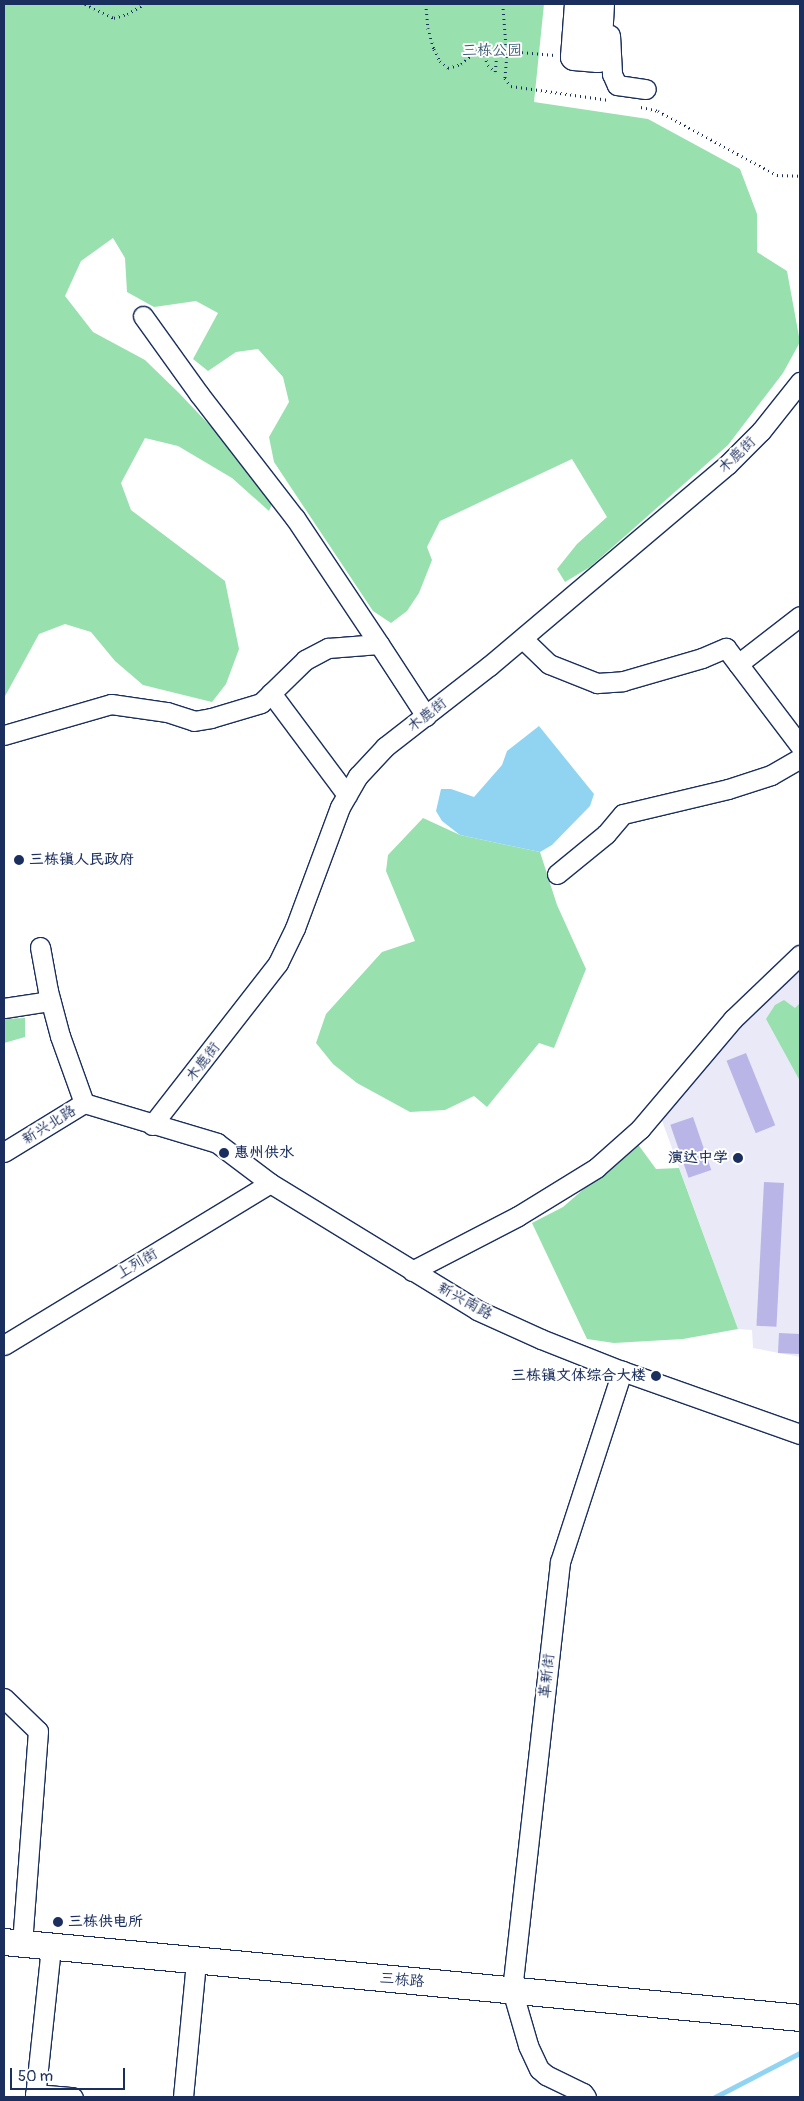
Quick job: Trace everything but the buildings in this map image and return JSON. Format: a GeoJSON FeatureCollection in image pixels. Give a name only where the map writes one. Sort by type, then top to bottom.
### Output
{"type":"FeatureCollection","features":[{"type":"Feature","properties":{"kind":"main road"},"geometry":{"type":"LineString","coordinates":[[578,4],[574,57],[598,59],[600,15]]}},
{"type":"Feature","properties":{"kind":"main road","name":"三栋路"},"geometry":{"type":"LineString","coordinates":[[13,1943],[800,2018]]}},
{"type":"Feature","properties":{"kind":"street"},"geometry":{"type":"LineString","coordinates":[[600,15],[612,37],[612,74],[617,85],[646,89]]}},
{"type":"Feature","properties":{"kind":"street"},"geometry":{"type":"LineString","coordinates":[[143,316],[199,394],[294,518],[426,716]]}},
{"type":"Feature","properties":{"kind":"street","name":"木鹿街"},"geometry":{"type":"LineString","coordinates":[[152,1125],[278,963],[295,928],[340,807],[358,776],[385,747],[523,638],[727,465],[761,432],[800,382]]}},
{"type":"Feature","properties":{"kind":"street"},"geometry":{"type":"LineString","coordinates":[[738,664],[800,616]]}},
{"type":"Feature","properties":{"kind":"street"},"geometry":{"type":"LineString","coordinates":[[523,638],[549,664],[597,683],[624,681],[702,658],[726,648],[800,746]]}},
{"type":"Feature","properties":{"kind":"street"},"geometry":{"type":"LineString","coordinates":[[4,735],[111,704],[168,712],[194,721],[261,703],[305,660],[328,648],[379,644]]}},
{"type":"Feature","properties":{"kind":"street"},"geometry":{"type":"LineString","coordinates":[[271,693],[347,795]]}},
{"type":"Feature","properties":{"kind":"street"},"geometry":{"type":"LineString","coordinates":[[557,874],[606,834],[623,814],[728,789],[771,775],[800,758]]}},
{"type":"Feature","properties":{"kind":"street"},"geometry":{"type":"LineString","coordinates":[[40,947],[50,1001],[60,1036],[84,1103]]}},
{"type":"Feature","properties":{"kind":"street"},"geometry":{"type":"LineString","coordinates":[[412,1270],[518,1216],[596,1168],[640,1129],[733,1019],[800,955]]}},
{"type":"Feature","properties":{"kind":"street"},"geometry":{"type":"LineString","coordinates":[[4,1008],[50,1001]]}},
{"type":"Feature","properties":{"kind":"street","name":"新兴北路"},"geometry":{"type":"LineString","coordinates":[[4,1152],[84,1103],[114,1111],[152,1125]]}},
{"type":"Feature","properties":{"kind":"street","name":"新兴南路"},"geometry":{"type":"LineString","coordinates":[[152,1125],[217,1144],[270,1183],[477,1310],[541,1339],[800,1434]]}},
{"type":"Feature","properties":{"kind":"street","name":"上列街"},"geometry":{"type":"LineString","coordinates":[[4,1345],[270,1183]]}},
{"type":"Feature","properties":{"kind":"street","name":"革新街"},"geometry":{"type":"LineString","coordinates":[[512,1990],[560,1562],[622,1370]]}},
{"type":"Feature","properties":{"kind":"street"},"geometry":{"type":"LineString","coordinates":[[4,1698],[38,1731],[13,1943]]}},
{"type":"Feature","properties":{"kind":"street"},"geometry":{"type":"LineString","coordinates":[[51,1947],[35,2096],[73,2097]]}},
{"type":"Feature","properties":{"kind":"street"},"geometry":{"type":"LineString","coordinates":[[183,2097],[196,1961]]}},
{"type":"Feature","properties":{"kind":"street"},"geometry":{"type":"LineString","coordinates":[[512,1990],[528,2045],[539,2069],[546,2075],[583,2093],[586,2097]]}},
{"type":"Feature","properties":{"kind":"path"},"geometry":{"type":"LineString","coordinates":[[85,4],[114,18],[127,14],[144,4]]}},
{"type":"Feature","properties":{"kind":"path"},"geometry":{"type":"LineString","coordinates":[[426,4],[428,28],[434,48],[440,61],[448,68],[461,64],[477,50],[483,51],[488,65],[495,72],[497,50],[574,57]]}},
{"type":"Feature","properties":{"kind":"path"},"geometry":{"type":"LineString","coordinates":[[503,4],[506,50],[505,78],[511,86],[619,102]]}},
{"type":"Feature","properties":{"kind":"path"},"geometry":{"type":"LineString","coordinates":[[638,106],[658,110],[777,175],[800,176]]}},
{"type":"Feature","properties":{"kind":"shaded area","name":"演达中学"},"geometry":{"type":"Polygon","coordinates":[[[800,966],[800,1357],[753,1348],[752,1330],[738,1329],[661,1118],[785,977],[800,966]]]}},
{"type":"Feature","properties":{"kind":"green space","name":"三栋公园"},"geometry":{"type":"Polygon","coordinates":[[[4,4],[544,4],[534,102],[648,119],[740,169],[757,214],[757,252],[787,271],[800,342],[783,373],[728,445],[590,567],[565,582],[557,569],[577,544],[607,517],[572,459],[440,521],[427,547],[432,560],[419,593],[407,611],[391,623],[373,611],[274,462],[269,437],[289,402],[283,377],[258,349],[236,352],[208,371],[193,359],[218,313],[196,301],[154,307],[127,292],[125,258],[113,238],[81,261],[65,296],[93,332],[145,360],[179,393],[255,473],[272,504],[269,511],[232,478],[178,446],[145,438],[121,483],[131,510],[225,581],[239,649],[226,684],[212,702],[143,685],[115,661],[91,632],[65,624],[39,634],[4,698],[4,4]]]}},
{"type":"Feature","properties":{"kind":"green space"},"geometry":{"type":"Polygon","coordinates":[[[423,818],[460,835],[540,852],[557,905],[586,969],[554,1048],[539,1043],[487,1107],[474,1096],[445,1110],[410,1112],[357,1083],[333,1064],[316,1043],[326,1014],[382,952],[415,941],[386,871],[388,855],[423,818]]]}},
{"type":"Feature","properties":{"kind":"green space"},"geometry":{"type":"Polygon","coordinates":[[[784,1000],[795,1008],[800,1003],[800,1081],[766,1019],[775,1005],[784,1000]]]}},
{"type":"Feature","properties":{"kind":"green space"},"geometry":{"type":"Polygon","coordinates":[[[25,1018],[25,1037],[4,1043],[4,1019],[25,1018]]]}},
{"type":"Feature","properties":{"kind":"green space"},"geometry":{"type":"Polygon","coordinates":[[[637,1143],[656,1169],[679,1168],[738,1329],[683,1339],[614,1343],[587,1339],[532,1223],[563,1207],[637,1143]]]}},
{"type":"Feature","properties":{"kind":"water"},"geometry":{"type":"Polygon","coordinates":[[[539,726],[594,794],[590,806],[552,845],[540,852],[460,835],[442,821],[436,811],[441,789],[451,789],[474,797],[502,765],[507,751],[539,726]]]}},
{"type":"Feature","properties":{"kind":"waterway"},"geometry":{"type":"LineString","coordinates":[[715,2097],[800,2053]]}},
{"type":"Feature","properties":{"kind":"place","name":"三栋镇人民政府"},"geometry":{"type":"Point","coordinates":[19,860]}},
{"type":"Feature","properties":{"kind":"place","name":"惠州供水"},"geometry":{"type":"Point","coordinates":[224,1153]}},
{"type":"Feature","properties":{"kind":"place","name":"演达中学"},"geometry":{"type":"Point","coordinates":[738,1158]}},
{"type":"Feature","properties":{"kind":"place","name":"三栋镇文体综合大楼"},"geometry":{"type":"Point","coordinates":[656,1376]}},
{"type":"Feature","properties":{"kind":"place","name":"三栋供电所"},"geometry":{"type":"Point","coordinates":[58,1922]}}]}
